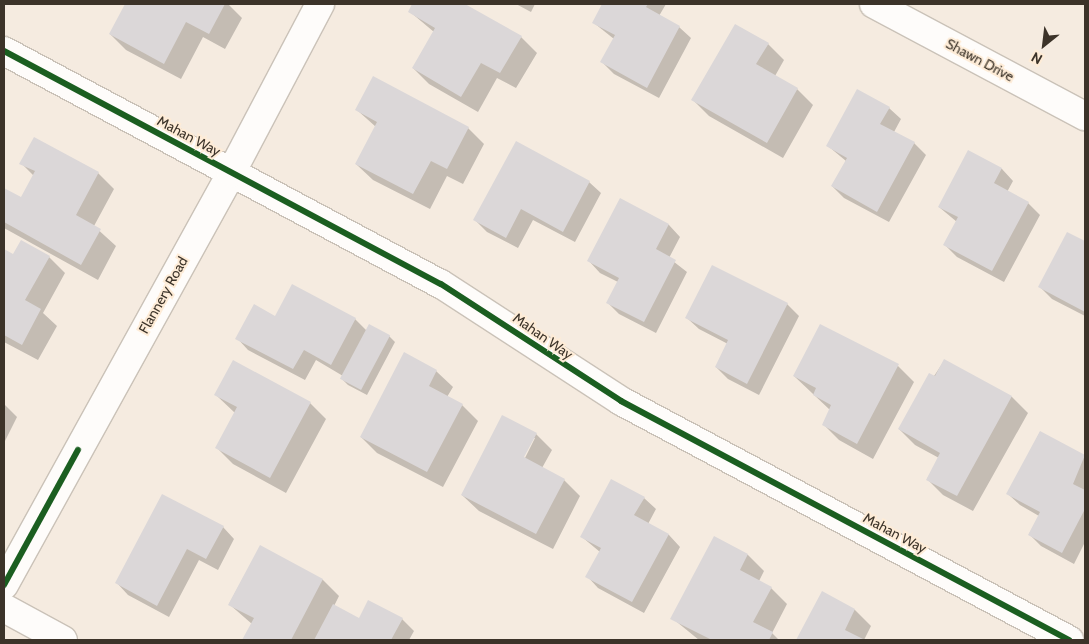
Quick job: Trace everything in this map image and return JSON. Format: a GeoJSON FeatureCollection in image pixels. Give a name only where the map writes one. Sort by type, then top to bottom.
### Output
{"type":"FeatureCollection","features":[{"type":"Feature","properties":{"kind":"street","name":"Flannery Road"},"geometry":{"type":"LineString","coordinates":[[4,585],[231,172],[320,4]]}},
{"type":"Feature","properties":{"kind":"street","name":"Shawn Drive"},"geometry":{"type":"LineString","coordinates":[[874,4],[1085,116]]}},
{"type":"Feature","properties":{"kind":"street","name":"Mahan Way"},"geometry":{"type":"LineString","coordinates":[[4,50],[441,284],[621,401],[1068,640]]}},
{"type":"Feature","properties":{"kind":"street"},"geometry":{"type":"LineString","coordinates":[[4,608],[63,640]]}},
{"type":"Feature","properties":{"kind":"building"},"geometry":{"type":"Polygon","coordinates":[[[125,4],[225,4],[209,34],[186,22],[164,64],[109,34],[125,4]]]}},
{"type":"Feature","properties":{"kind":"building"},"geometry":{"type":"Polygon","coordinates":[[[412,4],[465,4],[522,36],[500,73],[481,63],[461,97],[412,68],[435,28],[408,12],[412,4]]]}},
{"type":"Feature","properties":{"kind":"building"},"geometry":{"type":"Polygon","coordinates":[[[602,4],[648,4],[646,7],[680,26],[647,88],[600,62],[615,35],[592,23],[602,4]]]}},
{"type":"Feature","properties":{"kind":"building"},"geometry":{"type":"Polygon","coordinates":[[[735,24],[769,43],[756,64],[798,88],[767,143],[691,100],[735,24]]]}},
{"type":"Feature","properties":{"kind":"building"},"geometry":{"type":"Polygon","coordinates":[[[373,76],[469,127],[447,169],[431,161],[413,194],[355,164],[377,122],[355,110],[373,76]]]}},
{"type":"Feature","properties":{"kind":"building"},"geometry":{"type":"Polygon","coordinates":[[[857,89],[890,107],[880,124],[915,142],[877,212],[831,186],[847,158],[826,146],[857,89]]]}},
{"type":"Feature","properties":{"kind":"building"},"geometry":{"type":"Polygon","coordinates":[[[34,137],[99,172],[76,215],[101,229],[81,265],[4,222],[4,188],[21,197],[35,171],[19,164],[34,137]]]}},
{"type":"Feature","properties":{"kind":"building"},"geometry":{"type":"Polygon","coordinates":[[[516,141],[590,181],[563,232],[521,209],[506,238],[473,220],[516,141]]]}},
{"type":"Feature","properties":{"kind":"building"},"geometry":{"type":"Polygon","coordinates":[[[968,150],[1002,168],[994,183],[1029,202],[992,271],[943,245],[958,217],[938,207],[968,150]]]}},
{"type":"Feature","properties":{"kind":"building"},"geometry":{"type":"Polygon","coordinates":[[[620,198],[669,224],[656,249],[676,260],[644,322],[606,303],[619,278],[587,261],[620,198]]]}},
{"type":"Feature","properties":{"kind":"building"},"geometry":{"type":"Polygon","coordinates":[[[1067,232],[1085,241],[1085,312],[1038,287],[1067,232]]]}},
{"type":"Feature","properties":{"kind":"building"},"geometry":{"type":"Polygon","coordinates":[[[21,240],[50,256],[25,300],[41,309],[22,345],[4,335],[4,249],[13,254],[21,240]]]}},
{"type":"Feature","properties":{"kind":"building"},"geometry":{"type":"Polygon","coordinates":[[[712,265],[788,303],[747,384],[715,367],[728,340],[685,318],[712,265]]]}},
{"type":"Feature","properties":{"kind":"building"},"geometry":{"type":"Polygon","coordinates":[[[292,284],[356,318],[331,365],[304,350],[293,369],[235,339],[254,304],[275,316],[292,284]]]}},
{"type":"Feature","properties":{"kind":"building"},"geometry":{"type":"Polygon","coordinates":[[[369,324],[390,335],[361,390],[340,379],[369,324]]]}},
{"type":"Feature","properties":{"kind":"building"},"geometry":{"type":"Polygon","coordinates":[[[820,324],[899,364],[857,444],[822,425],[831,405],[813,395],[816,388],[793,376],[820,324]]]}},
{"type":"Feature","properties":{"kind":"building"},"geometry":{"type":"Polygon","coordinates":[[[404,352],[437,370],[429,386],[463,404],[427,472],[360,437],[404,352]]]}},
{"type":"Feature","properties":{"kind":"building"},"geometry":{"type":"Polygon","coordinates":[[[944,359],[1012,396],[957,496],[926,480],[940,453],[898,429],[929,373],[935,376],[944,359]]]}},
{"type":"Feature","properties":{"kind":"building"},"geometry":{"type":"Polygon","coordinates":[[[233,360],[311,402],[270,478],[215,448],[237,407],[214,395],[233,360]]]}},
{"type":"Feature","properties":{"kind":"building"},"geometry":{"type":"Polygon","coordinates":[[[502,415],[537,433],[524,457],[565,479],[536,534],[461,495],[502,415]]]}},
{"type":"Feature","properties":{"kind":"building"},"geometry":{"type":"Polygon","coordinates":[[[1040,431],[1085,455],[1073,484],[1085,490],[1085,509],[1062,553],[1028,535],[1040,512],[1006,494],[1040,431]]]}},
{"type":"Feature","properties":{"kind":"building"},"geometry":{"type":"Polygon","coordinates":[[[611,479],[645,497],[634,515],[669,534],[632,602],[585,577],[601,548],[580,537],[611,479]]]}},
{"type":"Feature","properties":{"kind":"building"},"geometry":{"type":"Polygon","coordinates":[[[162,494],[224,526],[206,559],[187,549],[157,606],[115,583],[162,494]]]}},
{"type":"Feature","properties":{"kind":"building"},"geometry":{"type":"Polygon","coordinates":[[[714,536],[748,554],[740,570],[772,587],[753,622],[773,632],[769,640],[712,640],[670,619],[714,536]]]}},
{"type":"Feature","properties":{"kind":"building"},"geometry":{"type":"Polygon","coordinates":[[[260,545],[323,579],[291,640],[242,640],[254,618],[228,605],[260,545]]]}},
{"type":"Feature","properties":{"kind":"building"},"geometry":{"type":"Polygon","coordinates":[[[822,591],[855,609],[845,630],[865,640],[796,640],[822,591]]]}},
{"type":"Feature","properties":{"kind":"building"},"geometry":{"type":"Polygon","coordinates":[[[368,600],[403,618],[391,640],[314,640],[333,604],[359,618],[368,600]]]}},
{"type":"Feature","properties":{"kind":"cycle path"},"geometry":{"type":"LineString","coordinates":[[4,51],[441,284],[621,401],[1069,640]]}},
{"type":"Feature","properties":{"kind":"cycle path"},"geometry":{"type":"LineString","coordinates":[[4,585],[78,450]]}}]}
